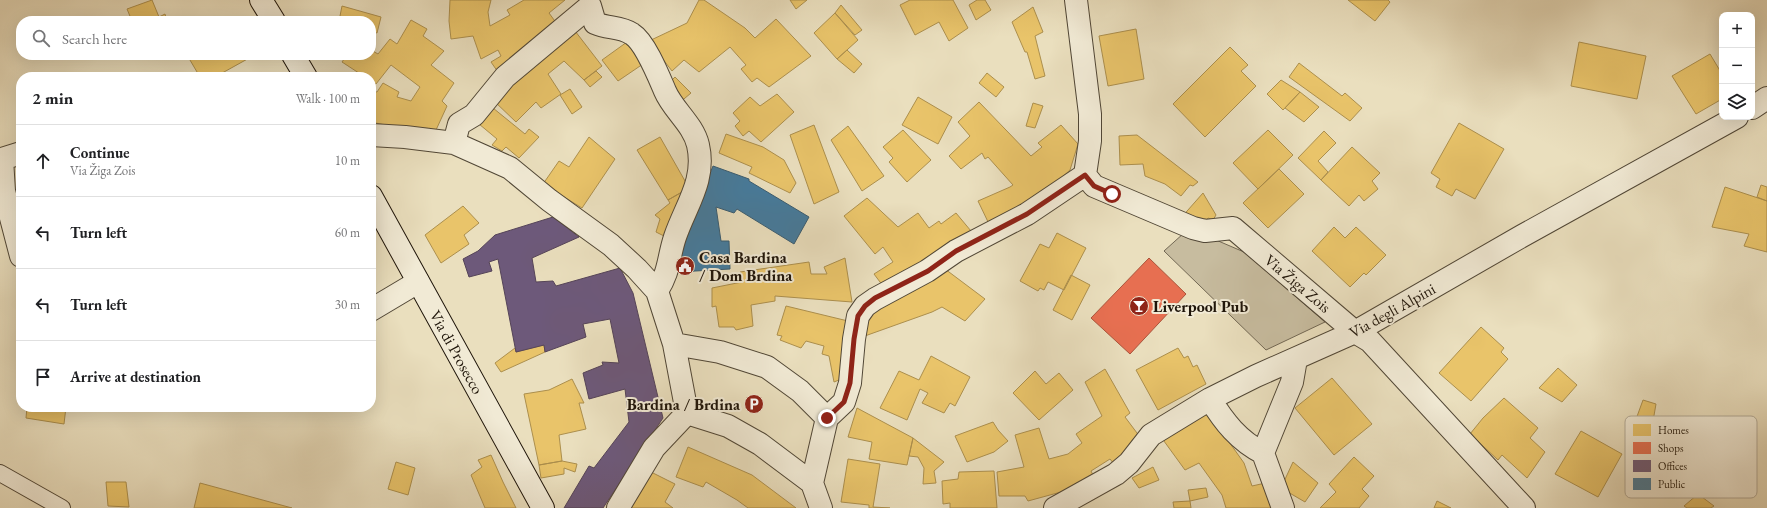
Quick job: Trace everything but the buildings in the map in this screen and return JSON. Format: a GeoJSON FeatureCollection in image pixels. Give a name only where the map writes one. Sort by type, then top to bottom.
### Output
{"type":"FeatureCollection","features":[{"type":"Feature","properties":{"kind":"street"},"geometry":{"type":"LineString","coordinates":[[261,0],[271,16]]}},
{"type":"Feature","properties":{"kind":"street"},"geometry":{"type":"LineString","coordinates":[[821,508],[812,483],[827,418],[844,402],[850,383],[854,339],[858,316],[865,306],[875,298],[928,271],[956,251],[1027,214],[1085,175],[1090,141],[1090,114],[1076,0]]}},
{"type":"Feature","properties":{"kind":"street"},"geometry":{"type":"LineString","coordinates":[[454,143],[459,124],[474,115],[505,78],[598,2]]}},
{"type":"Feature","properties":{"kind":"street"},"geometry":{"type":"LineString","coordinates":[[598,2],[595,23],[605,28],[622,28],[634,34],[655,66],[666,93],[692,131],[698,144],[701,168],[697,184],[674,238],[664,280],[657,291]]}},
{"type":"Feature","properties":{"kind":"street"},"geometry":{"type":"LineString","coordinates":[[296,60],[303,72]]}},
{"type":"Feature","properties":{"kind":"street"},"geometry":{"type":"LineString","coordinates":[[1755,106],[1767,98]]}},
{"type":"Feature","properties":{"kind":"street","name":"Via degli Alpini"},"geometry":{"type":"LineString","coordinates":[[1054,508],[1116,474],[1129,463],[1151,435],[1210,399],[1256,376],[1355,332],[1522,236],[1732,120]]}},
{"type":"Feature","properties":{"kind":"street"},"geometry":{"type":"LineString","coordinates":[[376,135],[454,143],[510,168],[549,200],[610,245],[637,269],[657,291],[674,344],[687,413]]}},
{"type":"Feature","properties":{"kind":"street"},"geometry":{"type":"LineString","coordinates":[[8,157],[4,191],[16,237]]}},
{"type":"Feature","properties":{"kind":"street","name":"Via Žiga Zois"},"geometry":{"type":"LineString","coordinates":[[1085,175],[1094,186],[1193,228],[1205,231],[1233,228],[1355,332],[1370,341],[1524,508]]}},
{"type":"Feature","properties":{"kind":"street","name":"Via di Prosecco"},"geometry":{"type":"LineString","coordinates":[[376,205],[543,508]]}},
{"type":"Feature","properties":{"kind":"street"},"geometry":{"type":"LineString","coordinates":[[376,307],[418,282]]}},
{"type":"Feature","properties":{"kind":"street"},"geometry":{"type":"LineString","coordinates":[[674,344],[720,352],[767,367],[800,391],[827,418]]}},
{"type":"Feature","properties":{"kind":"street"},"geometry":{"type":"LineString","coordinates":[[1283,508],[1263,453],[1292,382],[1296,358]]}},
{"type":"Feature","properties":{"kind":"street"},"geometry":{"type":"LineString","coordinates":[[1210,399],[1223,421],[1251,447],[1263,453]]}},
{"type":"Feature","properties":{"kind":"street"},"geometry":{"type":"LineString","coordinates":[[687,413],[728,426],[760,444],[812,483]]}},
{"type":"Feature","properties":{"kind":"street"},"geometry":{"type":"LineString","coordinates":[[618,508],[654,448],[687,413]]}},
{"type":"Feature","properties":{"kind":"lane"},"geometry":{"type":"LineString","coordinates":[[0,473],[62,508]]}},
{"type":"Feature","properties":{"kind":"shaded area"},"geometry":{"type":"Polygon","coordinates":[[[1184,233],[1209,237],[1244,252],[1325,322],[1266,350],[1164,251],[1184,233]]]}},
{"type":"Feature","properties":{"kind":"place","name":"Casa Bardina / Dom Brdina"},"geometry":{"type":"Point","coordinates":[685,266]}},
{"type":"Feature","properties":{"kind":"place","name":"Liverpool Pub"},"geometry":{"type":"Point","coordinates":[1139,306]}},
{"type":"Feature","properties":{"kind":"place","name":"Bardina / Brdina"},"geometry":{"type":"Point","coordinates":[754,404]}},
{"type":"Feature","properties":{"kind":"route"},"geometry":{"type":"LineString","coordinates":[[827,418],[844,402],[850,383],[854,339],[858,316],[865,306],[875,298],[928,271],[956,251],[1027,214],[1085,175],[1094,186],[1112,194]]}}]}
